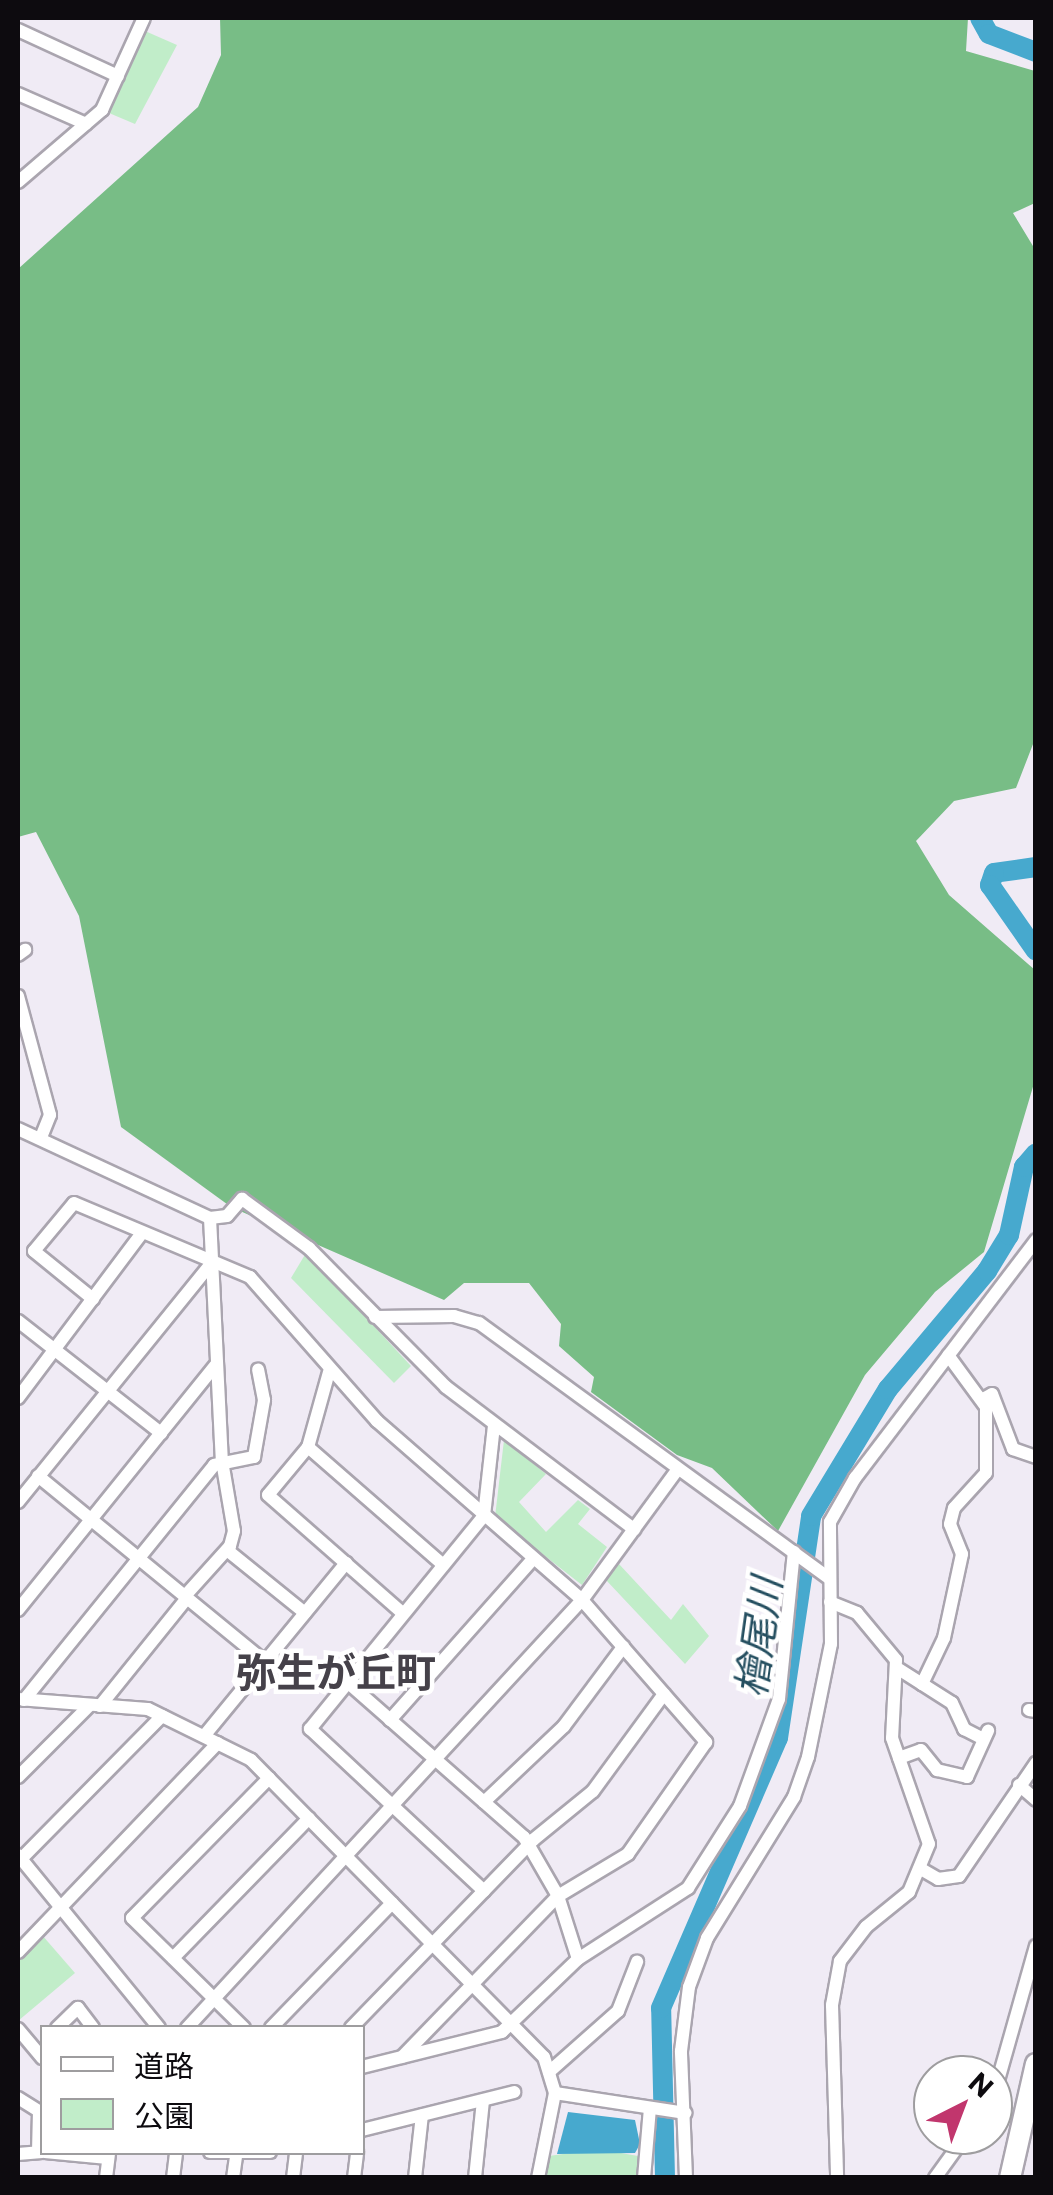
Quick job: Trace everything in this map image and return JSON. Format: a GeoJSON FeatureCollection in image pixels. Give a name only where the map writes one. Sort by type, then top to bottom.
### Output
{"type":"FeatureCollection","features":[{"type":"Feature","properties":{"kind":"main road"},"geometry":{"type":"LineString","coordinates":[[1010,2178],[1036,2064]]}},
{"type":"Feature","properties":{"kind":"street"},"geometry":{"type":"LineString","coordinates":[[18,182],[86,124],[118,76],[140,19]]}},
{"type":"Feature","properties":{"kind":"street"},"geometry":{"type":"LineString","coordinates":[[18,30],[118,76]]}},
{"type":"Feature","properties":{"kind":"street"},"geometry":{"type":"LineString","coordinates":[[18,94],[86,124]]}},
{"type":"Feature","properties":{"kind":"street"},"geometry":{"type":"LineString","coordinates":[[18,159],[35,167]]}},
{"type":"Feature","properties":{"kind":"street"},"geometry":{"type":"LineString","coordinates":[[18,996],[24,1058],[40,1062],[50,1114],[42,1135]]}},
{"type":"Feature","properties":{"kind":"street"},"geometry":{"type":"LineString","coordinates":[[18,1129],[42,1135],[210,1218],[227,1216],[242,1199],[309,1248],[375,1317],[494,1425],[634,1529]]}},
{"type":"Feature","properties":{"kind":"street"},"geometry":{"type":"LineString","coordinates":[[93,1299],[34,1249],[74,1203],[210,1264],[250,1277],[328,1372],[582,1600],[706,1742],[628,1854],[558,1896],[402,2057]]}},
{"type":"Feature","properties":{"kind":"street"},"geometry":{"type":"LineString","coordinates":[[18,1777],[95,1705],[227,1550],[234,1530],[222,1461],[218,1279],[210,1264],[210,1218]]}},
{"type":"Feature","properties":{"kind":"street"},"geometry":{"type":"LineString","coordinates":[[18,1398],[141,1234]]}},
{"type":"Feature","properties":{"kind":"street"},"geometry":{"type":"LineString","coordinates":[[686,2178],[681,2112],[682,2019],[695,1965],[794,1797],[819,1714],[830,1602],[828,1531],[838,1503],[1036,1240]]}},
{"type":"Feature","properties":{"kind":"street"},"geometry":{"type":"LineString","coordinates":[[18,1502],[210,1264]]}},
{"type":"Feature","properties":{"kind":"street"},"geometry":{"type":"LineString","coordinates":[[375,1317],[454,1316],[479,1324],[830,1578]]}},
{"type":"Feature","properties":{"kind":"street"},"geometry":{"type":"LineString","coordinates":[[18,1321],[160,1433]]}},
{"type":"Feature","properties":{"kind":"street"},"geometry":{"type":"LineString","coordinates":[[922,1684],[944,1638],[962,1554],[953,1540],[954,1508],[986,1474],[983,1399],[948,1355]]}},
{"type":"Feature","properties":{"kind":"street"},"geometry":{"type":"LineString","coordinates":[[18,1610],[217,1362]]}},
{"type":"Feature","properties":{"kind":"street"},"geometry":{"type":"LineString","coordinates":[[328,1372],[308,1447],[268,1494],[401,1612]]}},
{"type":"Feature","properties":{"kind":"street"},"geometry":{"type":"LineString","coordinates":[[21,1700],[222,1461],[254,1457],[263,1376]]}},
{"type":"Feature","properties":{"kind":"street"},"geometry":{"type":"LineString","coordinates":[[983,1399],[992,1394],[1012,1449],[1036,1457]]}},
{"type":"Feature","properties":{"kind":"street"},"geometry":{"type":"LineString","coordinates":[[484,1891],[310,1728],[345,1680],[484,1516],[494,1425]]}},
{"type":"Feature","properties":{"kind":"street"},"geometry":{"type":"LineString","coordinates":[[308,1447],[442,1564]]}},
{"type":"Feature","properties":{"kind":"street"},"geometry":{"type":"LineString","coordinates":[[190,2025],[349,1860],[582,1600],[678,1469]]}},
{"type":"Feature","properties":{"kind":"street"},"geometry":{"type":"LineString","coordinates":[[38,1476],[265,1662]]}},
{"type":"Feature","properties":{"kind":"street"},"geometry":{"type":"LineString","coordinates":[[227,1550],[305,1613]]}},
{"type":"Feature","properties":{"kind":"street"},"geometry":{"type":"LineString","coordinates":[[365,2067],[512,2024],[578,1959],[688,1888],[740,1806],[779,1699],[794,1552]]}},
{"type":"Feature","properties":{"kind":"street"},"geometry":{"type":"LineString","coordinates":[[390,1720],[533,1558]]}},
{"type":"Feature","properties":{"kind":"street"},"geometry":{"type":"LineString","coordinates":[[204,1736],[346,1564]]}},
{"type":"Feature","properties":{"kind":"street"},"geometry":{"type":"LineString","coordinates":[[830,1602],[857,1613],[897,1668],[986,1735],[967,1777],[937,1770],[921,1750],[898,1758]]}},
{"type":"Feature","properties":{"kind":"street"},"geometry":{"type":"LineString","coordinates":[[484,1802],[564,1726],[623,1647]]}},
{"type":"Feature","properties":{"kind":"street"},"geometry":{"type":"LineString","coordinates":[[837,2178],[832,2005],[840,1961],[909,1892],[930,1844],[922,1804],[898,1758],[891,1724],[897,1668]]}},
{"type":"Feature","properties":{"kind":"street"},"geometry":{"type":"LineString","coordinates":[[345,1680],[529,1845],[558,1896],[578,1959]]}},
{"type":"Feature","properties":{"kind":"street"},"geometry":{"type":"LineString","coordinates":[[354,2025],[529,1845],[614,1767],[664,1694]]}},
{"type":"Feature","properties":{"kind":"street"},"geometry":{"type":"LineString","coordinates":[[21,1700],[95,1705],[162,1716],[218,1743],[269,1778],[512,2024],[549,2072],[554,2093],[538,2178]]}},
{"type":"Feature","properties":{"kind":"street"},"geometry":{"type":"LineString","coordinates":[[157,2025],[20,1857],[162,1716]]}},
{"type":"Feature","properties":{"kind":"street"},"geometry":{"type":"LineString","coordinates":[[18,1952],[218,1743]]}},
{"type":"Feature","properties":{"kind":"street"},"geometry":{"type":"LineString","coordinates":[[921,1869],[938,1879],[960,1876],[1036,1763]]}},
{"type":"Feature","properties":{"kind":"street"},"geometry":{"type":"LineString","coordinates":[[241,2025],[132,1918],[269,1778]]}},
{"type":"Feature","properties":{"kind":"street"},"geometry":{"type":"LineString","coordinates":[[1019,1785],[1036,1800]]}},
{"type":"Feature","properties":{"kind":"street"},"geometry":{"type":"LineString","coordinates":[[173,1958],[309,1818]]}},
{"type":"Feature","properties":{"kind":"street"},"geometry":{"type":"LineString","coordinates":[[275,2025],[392,1902]]}},
{"type":"Feature","properties":{"kind":"street"},"geometry":{"type":"LineString","coordinates":[[1005,2055],[1036,1946]]}},
{"type":"Feature","properties":{"kind":"street"},"geometry":{"type":"LineString","coordinates":[[549,2072],[618,2010],[636,1962]]}},
{"type":"Feature","properties":{"kind":"street"},"geometry":{"type":"LineString","coordinates":[[60,2025],[78,2008],[90,2025]]}},
{"type":"Feature","properties":{"kind":"street"},"geometry":{"type":"LineString","coordinates":[[18,2029],[40,2049]]}},
{"type":"Feature","properties":{"kind":"street"},"geometry":{"type":"LineString","coordinates":[[365,2129],[514,2092]]}},
{"type":"Feature","properties":{"kind":"street"},"geometry":{"type":"LineString","coordinates":[[554,2093],[681,2112]]}},
{"type":"Feature","properties":{"kind":"street"},"geometry":{"type":"LineString","coordinates":[[18,2098],[39,2110],[40,2124]]}},
{"type":"Feature","properties":{"kind":"street"},"geometry":{"type":"LineString","coordinates":[[476,2178],[484,2100]]}},
{"type":"Feature","properties":{"kind":"street"},"geometry":{"type":"LineString","coordinates":[[644,2178],[651,2108]]}},
{"type":"Feature","properties":{"kind":"street"},"geometry":{"type":"LineString","coordinates":[[415,2178],[422,2116]]}},
{"type":"Feature","properties":{"kind":"street"},"geometry":{"type":"LineString","coordinates":[[106,2178],[109,2155]]}},
{"type":"Feature","properties":{"kind":"street"},"geometry":{"type":"LineString","coordinates":[[230,2155],[244,2155]]}},
{"type":"Feature","properties":{"kind":"street"},"geometry":{"type":"LineString","coordinates":[[935,2178],[952,2155]]}},
{"type":"Feature","properties":{"kind":"street"},"geometry":{"type":"LineString","coordinates":[[234,2178],[236,2156]]}},
{"type":"Feature","properties":{"kind":"green space"},"geometry":{"type":"Polygon","coordinates":[[[220,18],[968,18],[966,51],[1035,71],[1035,203],[1013,213],[1036,251],[1035,739],[1016,788],[954,801],[916,841],[949,895],[1035,970],[1035,1080],[984,1252],[935,1292],[865,1375],[778,1531],[712,1468],[677,1455],[591,1392],[594,1377],[559,1346],[561,1324],[529,1283],[464,1283],[444,1300],[231,1207],[121,1127],[79,916],[36,832],[18,837],[18,269],[198,107],[221,55],[220,18]]]}},
{"type":"Feature","properties":{"kind":"green space"},"geometry":{"type":"Polygon","coordinates":[[[145,31],[177,45],[135,124],[109,113],[145,31]]]}},
{"type":"Feature","properties":{"kind":"green space"},"geometry":{"type":"Polygon","coordinates":[[[306,1253],[411,1366],[394,1383],[291,1278],[306,1253]]]}},
{"type":"Feature","properties":{"kind":"green space"},"geometry":{"type":"Polygon","coordinates":[[[504,1440],[546,1474],[519,1502],[546,1532],[578,1500],[590,1509],[578,1524],[607,1547],[582,1585],[495,1517],[504,1440]]]}},
{"type":"Feature","properties":{"kind":"green space"},"geometry":{"type":"Polygon","coordinates":[[[619,1564],[671,1620],[683,1604],[709,1636],[685,1664],[606,1580],[619,1564]]]}},
{"type":"Feature","properties":{"kind":"green space"},"geometry":{"type":"Polygon","coordinates":[[[42,1935],[75,1973],[18,2021],[18,1959],[42,1935]]]}},
{"type":"Feature","properties":{"kind":"green space"},"geometry":{"type":"Polygon","coordinates":[[[598,2149],[638,2156],[636,2177],[545,2177],[549,2156],[598,2149]]]}},
{"type":"Feature","properties":{"kind":"water"},"geometry":{"type":"Polygon","coordinates":[[[568,2112],[635,2120],[640,2144],[635,2153],[557,2154],[568,2112]]]}},
{"type":"Feature","properties":{"kind":"waterway","name":"檜尾川"},"geometry":{"type":"LineString","coordinates":[[980,18],[989,34],[1036,52]]}},
{"type":"Feature","properties":{"kind":"waterway","name":"檜尾川"},"geometry":{"type":"LineString","coordinates":[[1036,867],[994,873],[990,885],[1036,951]]}},
{"type":"Feature","properties":{"kind":"waterway","name":"檜尾川"},"geometry":{"type":"LineString","coordinates":[[665,2178],[661,2008],[778,1738],[811,1516],[888,1389],[987,1271],[1009,1235],[1024,1167],[1036,1153]]}},
{"type":"Feature","properties":{"kind":"district","name":"弥生が丘町"},"geometry":{"type":"Point","coordinates":[336,1671]}}]}
